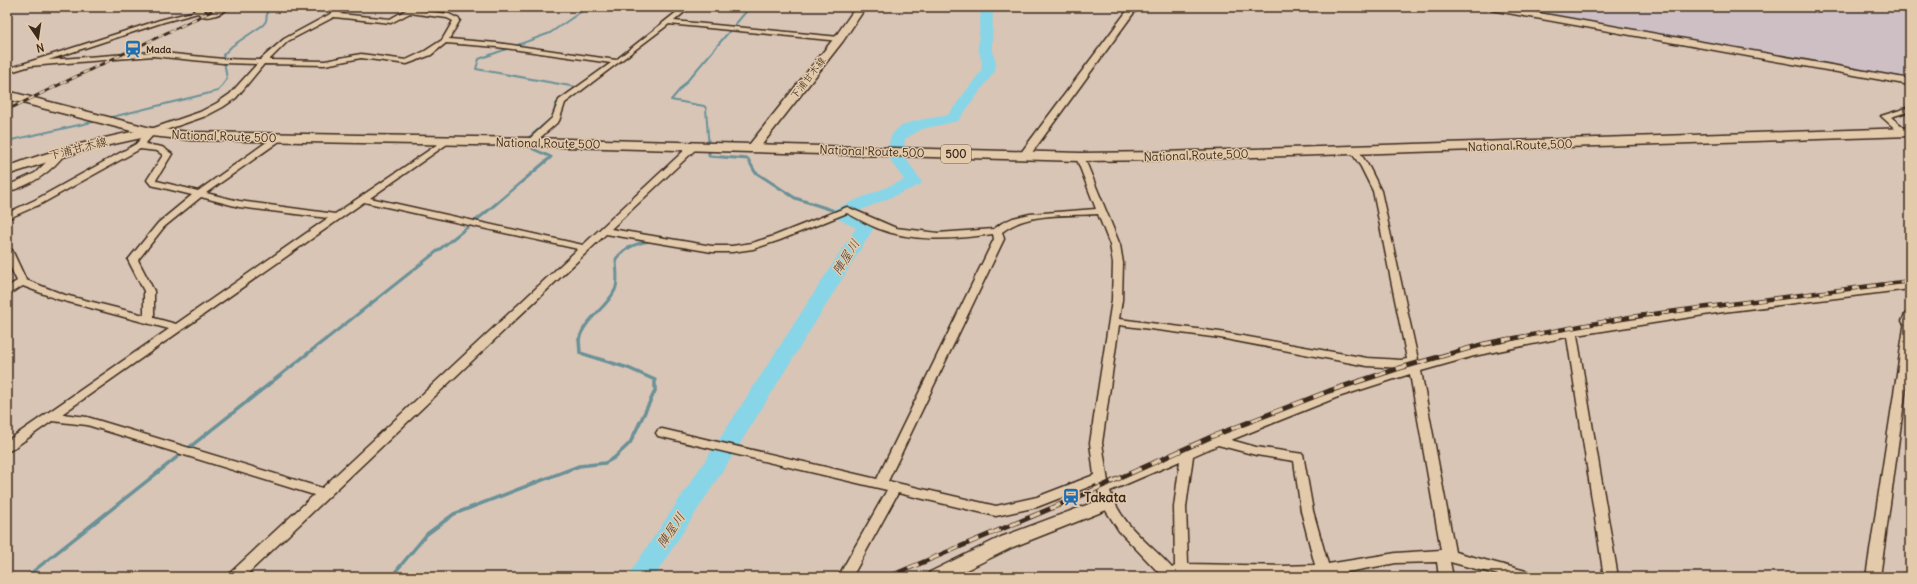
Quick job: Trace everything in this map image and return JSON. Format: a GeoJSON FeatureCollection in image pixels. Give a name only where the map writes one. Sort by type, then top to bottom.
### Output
{"type":"FeatureCollection","features":[{"type":"Feature","properties":{"kind":"highway","name":"National Route 500"},"geometry":{"type":"LineString","coordinates":[[7,95],[151,132],[190,136],[447,140],[1024,156],[1163,156],[1907,132]]}},
{"type":"Feature","properties":{"kind":"main road","name":"下浦甘木線"},"geometry":{"type":"LineString","coordinates":[[753,148],[839,39],[861,7]]}},
{"type":"Feature","properties":{"kind":"main road","name":"下浦甘木線"},"geometry":{"type":"LineString","coordinates":[[7,171],[63,151],[151,132]]}},
{"type":"Feature","properties":{"kind":"street"},"geometry":{"type":"LineString","coordinates":[[7,72],[162,21],[203,9],[202,14],[210,16],[227,7]]}},
{"type":"Feature","properties":{"kind":"street"},"geometry":{"type":"LineString","coordinates":[[7,216],[38,202],[139,146],[151,132],[203,114],[220,105],[233,96],[286,40],[348,7]]}},
{"type":"Feature","properties":{"kind":"street"},"geometry":{"type":"LineString","coordinates":[[334,15],[391,21],[415,7]]}},
{"type":"Feature","properties":{"kind":"street"},"geometry":{"type":"LineString","coordinates":[[530,142],[556,118],[562,102],[617,62],[687,7]]}},
{"type":"Feature","properties":{"kind":"street"},"geometry":{"type":"LineString","coordinates":[[1024,156],[1134,7]]}},
{"type":"Feature","properties":{"kind":"street"},"geometry":{"type":"LineString","coordinates":[[1491,7],[1910,82]]}},
{"type":"Feature","properties":{"kind":"street"},"geometry":{"type":"LineString","coordinates":[[28,64],[153,54],[223,61],[325,63],[361,56],[407,62],[428,53],[445,41],[457,20],[456,18],[409,11]]}},
{"type":"Feature","properties":{"kind":"street"},"geometry":{"type":"LineString","coordinates":[[666,22],[839,39]]}},
{"type":"Feature","properties":{"kind":"street"},"geometry":{"type":"LineString","coordinates":[[445,41],[497,45],[617,62]]}},
{"type":"Feature","properties":{"kind":"street"},"geometry":{"type":"LineString","coordinates":[[1907,132],[1885,116],[1910,109]]}},
{"type":"Feature","properties":{"kind":"street"},"geometry":{"type":"LineString","coordinates":[[148,320],[150,291],[133,260],[161,225],[200,193],[278,138]]}},
{"type":"Feature","properties":{"kind":"street"},"geometry":{"type":"LineString","coordinates":[[7,447],[447,140]]}},
{"type":"Feature","properties":{"kind":"street"},"geometry":{"type":"LineString","coordinates":[[139,146],[159,149],[168,154],[151,180],[154,183],[200,193],[239,204],[338,217]]}},
{"type":"Feature","properties":{"kind":"street"},"geometry":{"type":"LineString","coordinates":[[235,577],[693,147]]}},
{"type":"Feature","properties":{"kind":"street"},"geometry":{"type":"LineString","coordinates":[[1354,150],[1365,167],[1377,191],[1414,365],[1445,556],[1446,577]]}},
{"type":"Feature","properties":{"kind":"street"},"geometry":{"type":"LineString","coordinates":[[7,189],[30,180],[44,172],[63,151]]}},
{"type":"Feature","properties":{"kind":"street"},"geometry":{"type":"LineString","coordinates":[[1080,157],[1115,245],[1118,263],[1117,300],[1096,443],[1097,461],[1104,490],[1115,518],[1132,538],[1175,574],[1326,572],[1396,558],[1445,556],[1526,577]]}},
{"type":"Feature","properties":{"kind":"street"},"geometry":{"type":"LineString","coordinates":[[363,200],[585,248]]}},
{"type":"Feature","properties":{"kind":"street"},"geometry":{"type":"LineString","coordinates":[[604,231],[712,249],[732,249],[753,246],[777,238],[847,210],[880,226],[900,233],[920,235],[965,234],[997,230],[1002,225],[1019,218],[1101,211]]}},
{"type":"Feature","properties":{"kind":"street"},"geometry":{"type":"LineString","coordinates":[[880,485],[999,239],[997,230]]}},
{"type":"Feature","properties":{"kind":"street"},"geometry":{"type":"LineString","coordinates":[[7,250],[22,282],[61,297],[179,328]]}},
{"type":"Feature","properties":{"kind":"street"},"geometry":{"type":"LineString","coordinates":[[7,292],[22,282]]}},
{"type":"Feature","properties":{"kind":"street"},"geometry":{"type":"LineString","coordinates":[[936,577],[1007,542],[1104,490],[1216,440],[1302,406],[1414,365],[1571,332],[1633,321],[1910,286]]}},
{"type":"Feature","properties":{"kind":"street"},"geometry":{"type":"LineString","coordinates":[[1873,577],[1910,317]]}},
{"type":"Feature","properties":{"kind":"street"},"geometry":{"type":"LineString","coordinates":[[1113,321],[1220,335],[1367,362],[1414,365]]}},
{"type":"Feature","properties":{"kind":"street"},"geometry":{"type":"LineString","coordinates":[[1571,332],[1611,577]]}},
{"type":"Feature","properties":{"kind":"street"},"geometry":{"type":"LineString","coordinates":[[51,417],[87,421],[324,493]]}},
{"type":"Feature","properties":{"kind":"street"},"geometry":{"type":"LineString","coordinates":[[662,433],[996,511],[1016,509],[1049,500],[1104,490]]}},
{"type":"Feature","properties":{"kind":"street"},"geometry":{"type":"LineString","coordinates":[[1216,440],[1256,451],[1299,457],[1307,511],[1326,572]]}},
{"type":"Feature","properties":{"kind":"street"},"geometry":{"type":"LineString","coordinates":[[1175,574],[1180,507],[1187,453]]}},
{"type":"Feature","properties":{"kind":"street"},"geometry":{"type":"LineString","coordinates":[[845,577],[895,488]]}},
{"type":"Feature","properties":{"kind":"shaded area"},"geometry":{"type":"Polygon","coordinates":[[[1507,7],[1910,7],[1910,79],[1507,7]]]}},
{"type":"Feature","properties":{"kind":"waterway"},"geometry":{"type":"LineString","coordinates":[[108,118],[218,91],[227,79],[223,55],[232,46],[263,25],[266,21],[268,7]]}},
{"type":"Feature","properties":{"kind":"waterway"},"geometry":{"type":"LineString","coordinates":[[567,94],[576,87],[476,69],[479,59],[550,33],[588,7]]}},
{"type":"Feature","properties":{"kind":"waterway"},"geometry":{"type":"LineString","coordinates":[[709,150],[706,108],[704,106],[671,100],[750,7]]}},
{"type":"Feature","properties":{"kind":"waterway","name":"陣屋川"},"geometry":{"type":"LineString","coordinates":[[640,577],[725,449],[866,226],[840,213],[914,182],[896,156],[897,138],[903,132],[916,125],[953,118],[988,71],[989,63],[985,48],[987,7]]}},
{"type":"Feature","properties":{"kind":"waterway"},"geometry":{"type":"LineString","coordinates":[[528,138],[554,116],[555,105],[561,99]]}},
{"type":"Feature","properties":{"kind":"waterway"},"geometry":{"type":"LineString","coordinates":[[7,141],[97,121]]}},
{"type":"Feature","properties":{"kind":"waterway"},"geometry":{"type":"LineString","coordinates":[[528,146],[536,150]]}},
{"type":"Feature","properties":{"kind":"waterway"},"geometry":{"type":"LineString","coordinates":[[325,340],[484,214],[551,157],[533,149]]}},
{"type":"Feature","properties":{"kind":"waterway"},"geometry":{"type":"LineString","coordinates":[[709,150],[709,156],[748,159],[755,172],[795,198],[838,212]]}},
{"type":"Feature","properties":{"kind":"waterway"},"geometry":{"type":"LineString","coordinates":[[579,340],[585,326],[606,303],[615,290],[617,279],[616,259],[619,255],[631,247],[650,241]]}},
{"type":"Feature","properties":{"kind":"waterway"},"geometry":{"type":"LineString","coordinates":[[26,577],[326,339]]}},
{"type":"Feature","properties":{"kind":"waterway"},"geometry":{"type":"LineString","coordinates":[[391,577],[427,534],[454,514],[579,466],[605,463],[614,458],[630,443],[655,391],[655,380],[628,368],[580,353],[579,340]]}},
{"type":"Feature","properties":{"kind":"railway"},"geometry":{"type":"LineString","coordinates":[[7,110],[220,7]]}},
{"type":"Feature","properties":{"kind":"railway"},"geometry":{"type":"LineString","coordinates":[[1504,340],[1630,317],[1910,281]]}},
{"type":"Feature","properties":{"kind":"railway"},"geometry":{"type":"LineString","coordinates":[[1504,340],[1509,339]]}},
{"type":"Feature","properties":{"kind":"railway"},"geometry":{"type":"LineString","coordinates":[[888,577],[1078,497],[1213,436],[1329,391],[1400,368],[1484,344],[1504,340]]}},
{"type":"Feature","properties":{"kind":"place","name":"Mada"},"geometry":{"type":"Point","coordinates":[133,49]}},
{"type":"Feature","properties":{"kind":"place","name":"Takata"},"geometry":{"type":"Point","coordinates":[1071,497]}}]}
